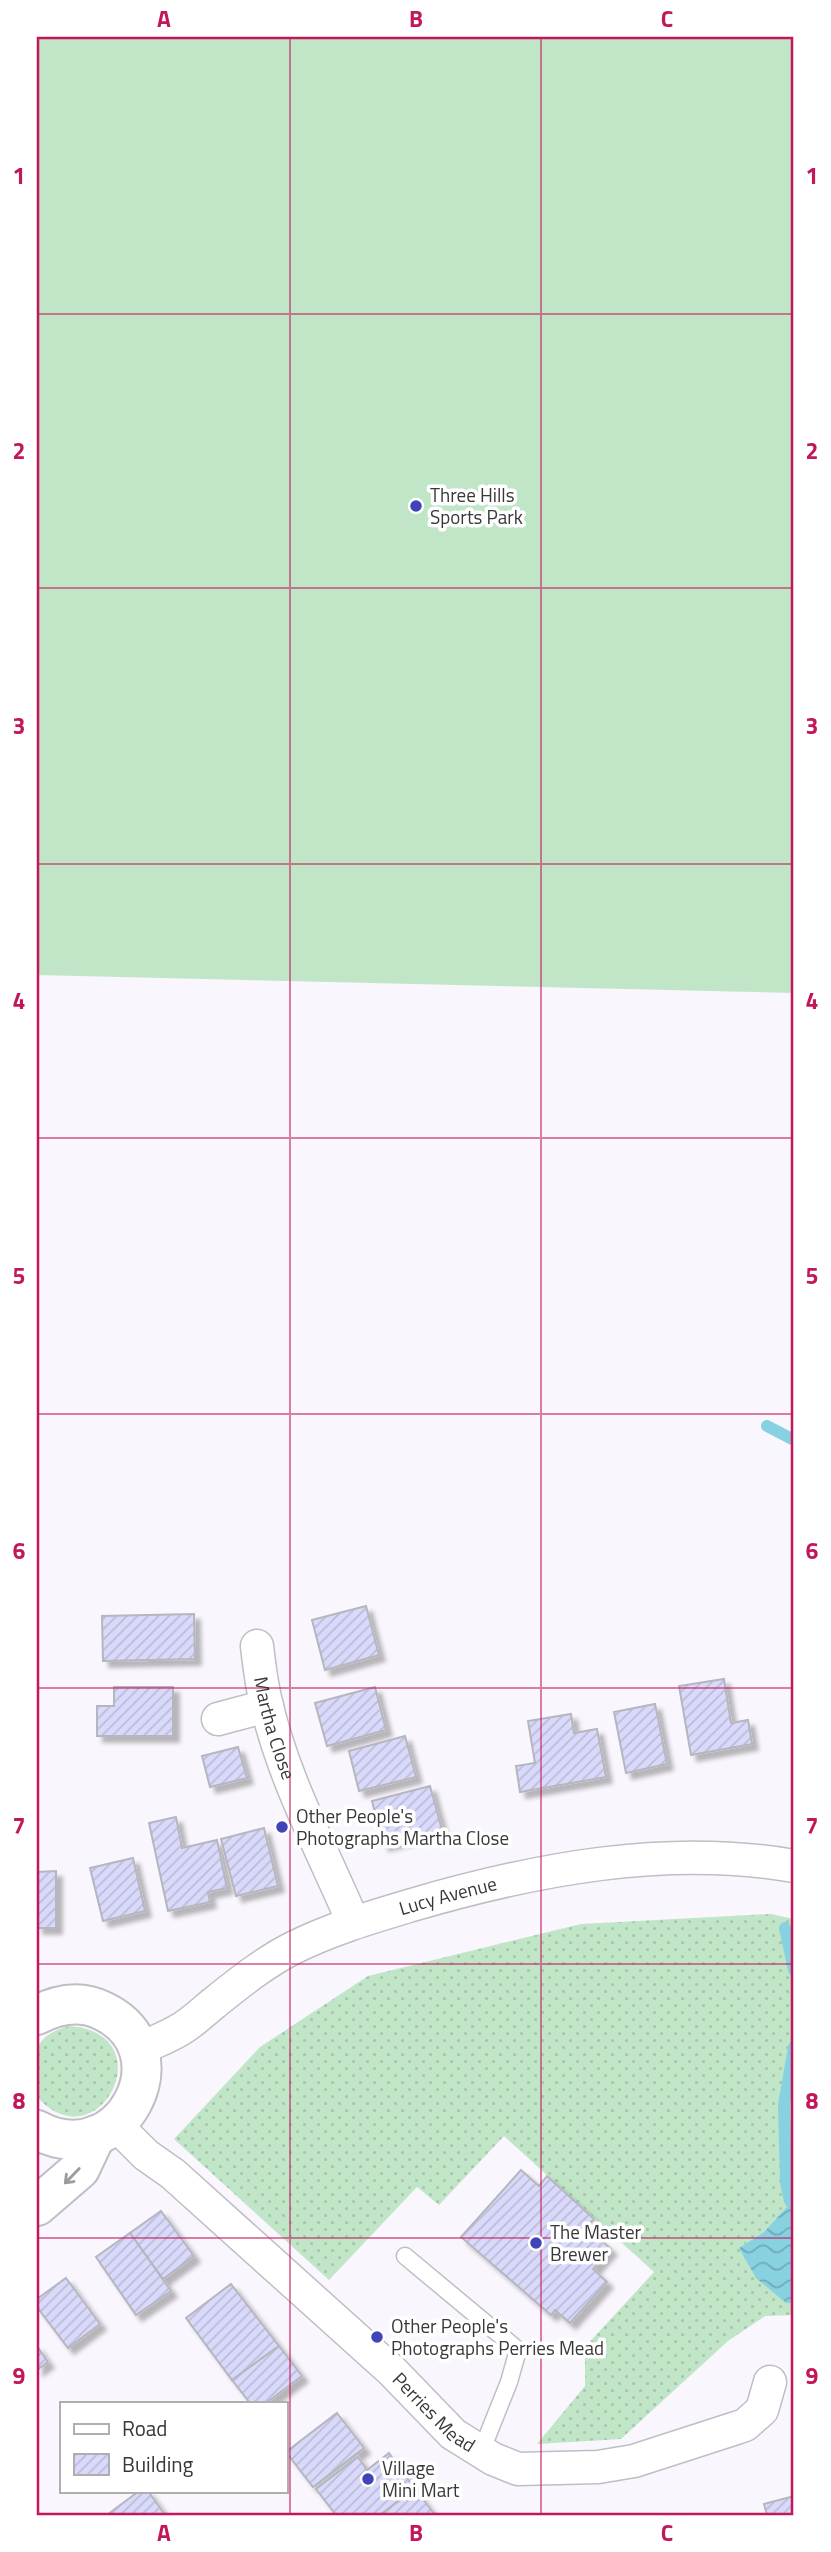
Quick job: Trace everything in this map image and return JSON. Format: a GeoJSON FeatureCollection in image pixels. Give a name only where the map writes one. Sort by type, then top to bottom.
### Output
{"type":"FeatureCollection","features":[{"type":"Feature","properties":{"kind":"street","name":"Martha Close"},"geometry":{"type":"LineString","coordinates":[[257,1646],[267,1706],[284,1761],[353,1922]]}},
{"type":"Feature","properties":{"kind":"street"},"geometry":{"type":"LineString","coordinates":[[218,1719],[267,1706]]}},
{"type":"Feature","properties":{"kind":"street","name":"Lucy Avenue"},"geometry":{"type":"LineString","coordinates":[[138,2050],[181,2029],[236,1985],[292,1949],[353,1922],[444,1895],[609,1862],[702,1857],[794,1866]]}},
{"type":"Feature","properties":{"kind":"street"},"geometry":{"type":"LineString","coordinates":[[37,2015],[51,2008],[72,2004],[94,2006],[113,2016],[127,2029],[138,2050],[142,2070],[139,2091],[130,2110],[106,2130],[80,2169],[37,2206]]}},
{"type":"Feature","properties":{"kind":"street"},"geometry":{"type":"LineString","coordinates":[[37,2130],[64,2139],[83,2139],[106,2130]]}},
{"type":"Feature","properties":{"kind":"street","name":"Perries Mead"},"geometry":{"type":"LineString","coordinates":[[106,2130],[173,2174],[392,2371],[453,2434],[492,2459],[518,2469],[598,2467],[634,2462],[745,2425],[762,2410],[770,2382]]}},
{"type":"Feature","properties":{"kind":"lane"},"geometry":{"type":"LineString","coordinates":[[405,2256],[518,2350],[509,2382],[481,2452]]}},
{"type":"Feature","properties":{"kind":"green space","name":"Three Hills Sports Park"},"geometry":{"type":"Polygon","coordinates":[[[37,37],[794,37],[794,993],[37,975],[37,37]]]}},
{"type":"Feature","properties":{"kind":"green space"},"geometry":{"type":"Polygon","coordinates":[[[771,1914],[794,1919],[794,2199],[764,2232],[739,2248],[786,2303],[794,2303],[794,2315],[765,2316],[728,2341],[621,2439],[537,2444],[585,2386],[585,2347],[654,2272],[504,2136],[439,2205],[417,2187],[329,2280],[174,2139],[260,2047],[368,1976],[581,1924],[771,1914]]]}},
{"type":"Feature","properties":{"kind":"green space"},"geometry":{"type":"Polygon","coordinates":[[[69,2026],[98,2034],[114,2050],[118,2069],[113,2090],[100,2106],[82,2116],[60,2114],[37,2097],[36,2061],[40,2044],[55,2031],[69,2026]]]}},
{"type":"Feature","properties":{"kind":"water"},"geometry":{"type":"Polygon","coordinates":[[[794,2199],[794,2303],[786,2303],[756,2278],[739,2248],[764,2232],[794,2199]]]}},
{"type":"Feature","properties":{"kind":"building"},"geometry":{"type":"Polygon","coordinates":[[[366,1606],[379,1655],[325,1670],[312,1620],[366,1606]]]}},
{"type":"Feature","properties":{"kind":"building"},"geometry":{"type":"Polygon","coordinates":[[[194,1614],[195,1659],[103,1661],[102,1616],[194,1614]]]}},
{"type":"Feature","properties":{"kind":"building"},"geometry":{"type":"Polygon","coordinates":[[[724,1679],[731,1723],[748,1720],[752,1744],[691,1755],[679,1686],[724,1679]]]}},
{"type":"Feature","properties":{"kind":"building"},"geometry":{"type":"Polygon","coordinates":[[[114,1687],[173,1687],[173,1736],[97,1736],[97,1706],[114,1706],[114,1687]]]}},
{"type":"Feature","properties":{"kind":"building"},"geometry":{"type":"Polygon","coordinates":[[[375,1687],[386,1730],[327,1746],[315,1703],[375,1687]]]}},
{"type":"Feature","properties":{"kind":"building"},"geometry":{"type":"Polygon","coordinates":[[[655,1704],[667,1764],[626,1773],[614,1712],[655,1704]]]}},
{"type":"Feature","properties":{"kind":"building"},"geometry":{"type":"Polygon","coordinates":[[[571,1714],[574,1733],[597,1729],[606,1777],[520,1792],[516,1766],[535,1763],[528,1721],[571,1714]]]}},
{"type":"Feature","properties":{"kind":"building"},"geometry":{"type":"Polygon","coordinates":[[[405,1736],[416,1777],[359,1791],[349,1751],[405,1736]]]}},
{"type":"Feature","properties":{"kind":"building"},"geometry":{"type":"Polygon","coordinates":[[[238,1747],[247,1778],[210,1787],[202,1756],[238,1747]]]}},
{"type":"Feature","properties":{"kind":"building"},"geometry":{"type":"Polygon","coordinates":[[[430,1786],[442,1830],[383,1845],[372,1801],[430,1786]]]}},
{"type":"Feature","properties":{"kind":"building"},"geometry":{"type":"Polygon","coordinates":[[[176,1817],[182,1848],[217,1840],[227,1888],[208,1892],[210,1902],[168,1911],[149,1823],[176,1817]]]}},
{"type":"Feature","properties":{"kind":"building"},"geometry":{"type":"Polygon","coordinates":[[[264,1828],[278,1886],[236,1896],[221,1839],[264,1828]]]}},
{"type":"Feature","properties":{"kind":"building"},"geometry":{"type":"Polygon","coordinates":[[[133,1858],[145,1911],[103,1921],[90,1868],[133,1858]]]}},
{"type":"Feature","properties":{"kind":"building"},"geometry":{"type":"Polygon","coordinates":[[[56,1871],[56,1928],[37,1928],[37,1872],[56,1871]]]}},
{"type":"Feature","properties":{"kind":"building","name":"The Master Brewer"},"geometry":{"type":"Polygon","coordinates":[[[521,2170],[539,2186],[547,2176],[594,2219],[586,2227],[611,2249],[593,2269],[607,2282],[570,2323],[555,2310],[551,2315],[461,2237],[521,2170]]]}},
{"type":"Feature","properties":{"kind":"building"},"geometry":{"type":"Polygon","coordinates":[[[161,2211],[194,2256],[163,2279],[130,2233],[161,2211]]]}},
{"type":"Feature","properties":{"kind":"building"},"geometry":{"type":"Polygon","coordinates":[[[130,2233],[171,2291],[136,2315],[96,2257],[130,2233]]]}},
{"type":"Feature","properties":{"kind":"building"},"geometry":{"type":"Polygon","coordinates":[[[66,2278],[100,2324],[68,2348],[37,2307],[37,2299],[66,2278]]]}},
{"type":"Feature","properties":{"kind":"building"},"geometry":{"type":"Polygon","coordinates":[[[231,2284],[279,2346],[232,2380],[186,2318],[231,2284]]]}},
{"type":"Feature","properties":{"kind":"building"},"geometry":{"type":"Polygon","coordinates":[[[37,2346],[48,2362],[37,2370],[37,2346]]]}},
{"type":"Feature","properties":{"kind":"building"},"geometry":{"type":"Polygon","coordinates":[[[279,2346],[302,2376],[267,2402],[249,2402],[232,2380],[279,2346]]]}},
{"type":"Feature","properties":{"kind":"building"},"geometry":{"type":"Polygon","coordinates":[[[337,2413],[364,2448],[313,2487],[287,2451],[337,2413]]]}},
{"type":"Feature","properties":{"kind":"building","name":"Village Mini Mart"},"geometry":{"type":"Polygon","coordinates":[[[389,2453],[415,2489],[380,2515],[336,2515],[316,2489],[358,2457],[367,2470],[389,2453]]]}},
{"type":"Feature","properties":{"kind":"building"},"geometry":{"type":"Polygon","coordinates":[[[415,2489],[435,2515],[380,2515],[415,2489]]]}},
{"type":"Feature","properties":{"kind":"building"},"geometry":{"type":"Polygon","coordinates":[[[138,2492],[149,2492],[165,2515],[107,2515],[138,2492]]]}},
{"type":"Feature","properties":{"kind":"building"},"geometry":{"type":"Polygon","coordinates":[[[794,2496],[794,2515],[767,2515],[764,2504],[794,2496]]]}},
{"type":"Feature","properties":{"kind":"waterway"},"geometry":{"type":"LineString","coordinates":[[767,1426],[794,1440]]}},
{"type":"Feature","properties":{"kind":"waterway"},"geometry":{"type":"LineString","coordinates":[[785,1928],[794,1970]]}},
{"type":"Feature","properties":{"kind":"waterway"},"geometry":{"type":"LineString","coordinates":[[790,2201],[786,2182],[784,2105],[794,2047]]}},
{"type":"Feature","properties":{"kind":"place","name":"Three Hills Sports Park"},"geometry":{"type":"Point","coordinates":[416,506]}},
{"type":"Feature","properties":{"kind":"place","name":"Other People's Photographs Martha Close"},"geometry":{"type":"Point","coordinates":[282,1827]}},
{"type":"Feature","properties":{"kind":"place","name":"The Master Brewer"},"geometry":{"type":"Point","coordinates":[536,2243]}},
{"type":"Feature","properties":{"kind":"place","name":"Other People's Photographs Perries Mead"},"geometry":{"type":"Point","coordinates":[377,2337]}},
{"type":"Feature","properties":{"kind":"place","name":"Village Mini Mart"},"geometry":{"type":"Point","coordinates":[368,2479]}}]}
